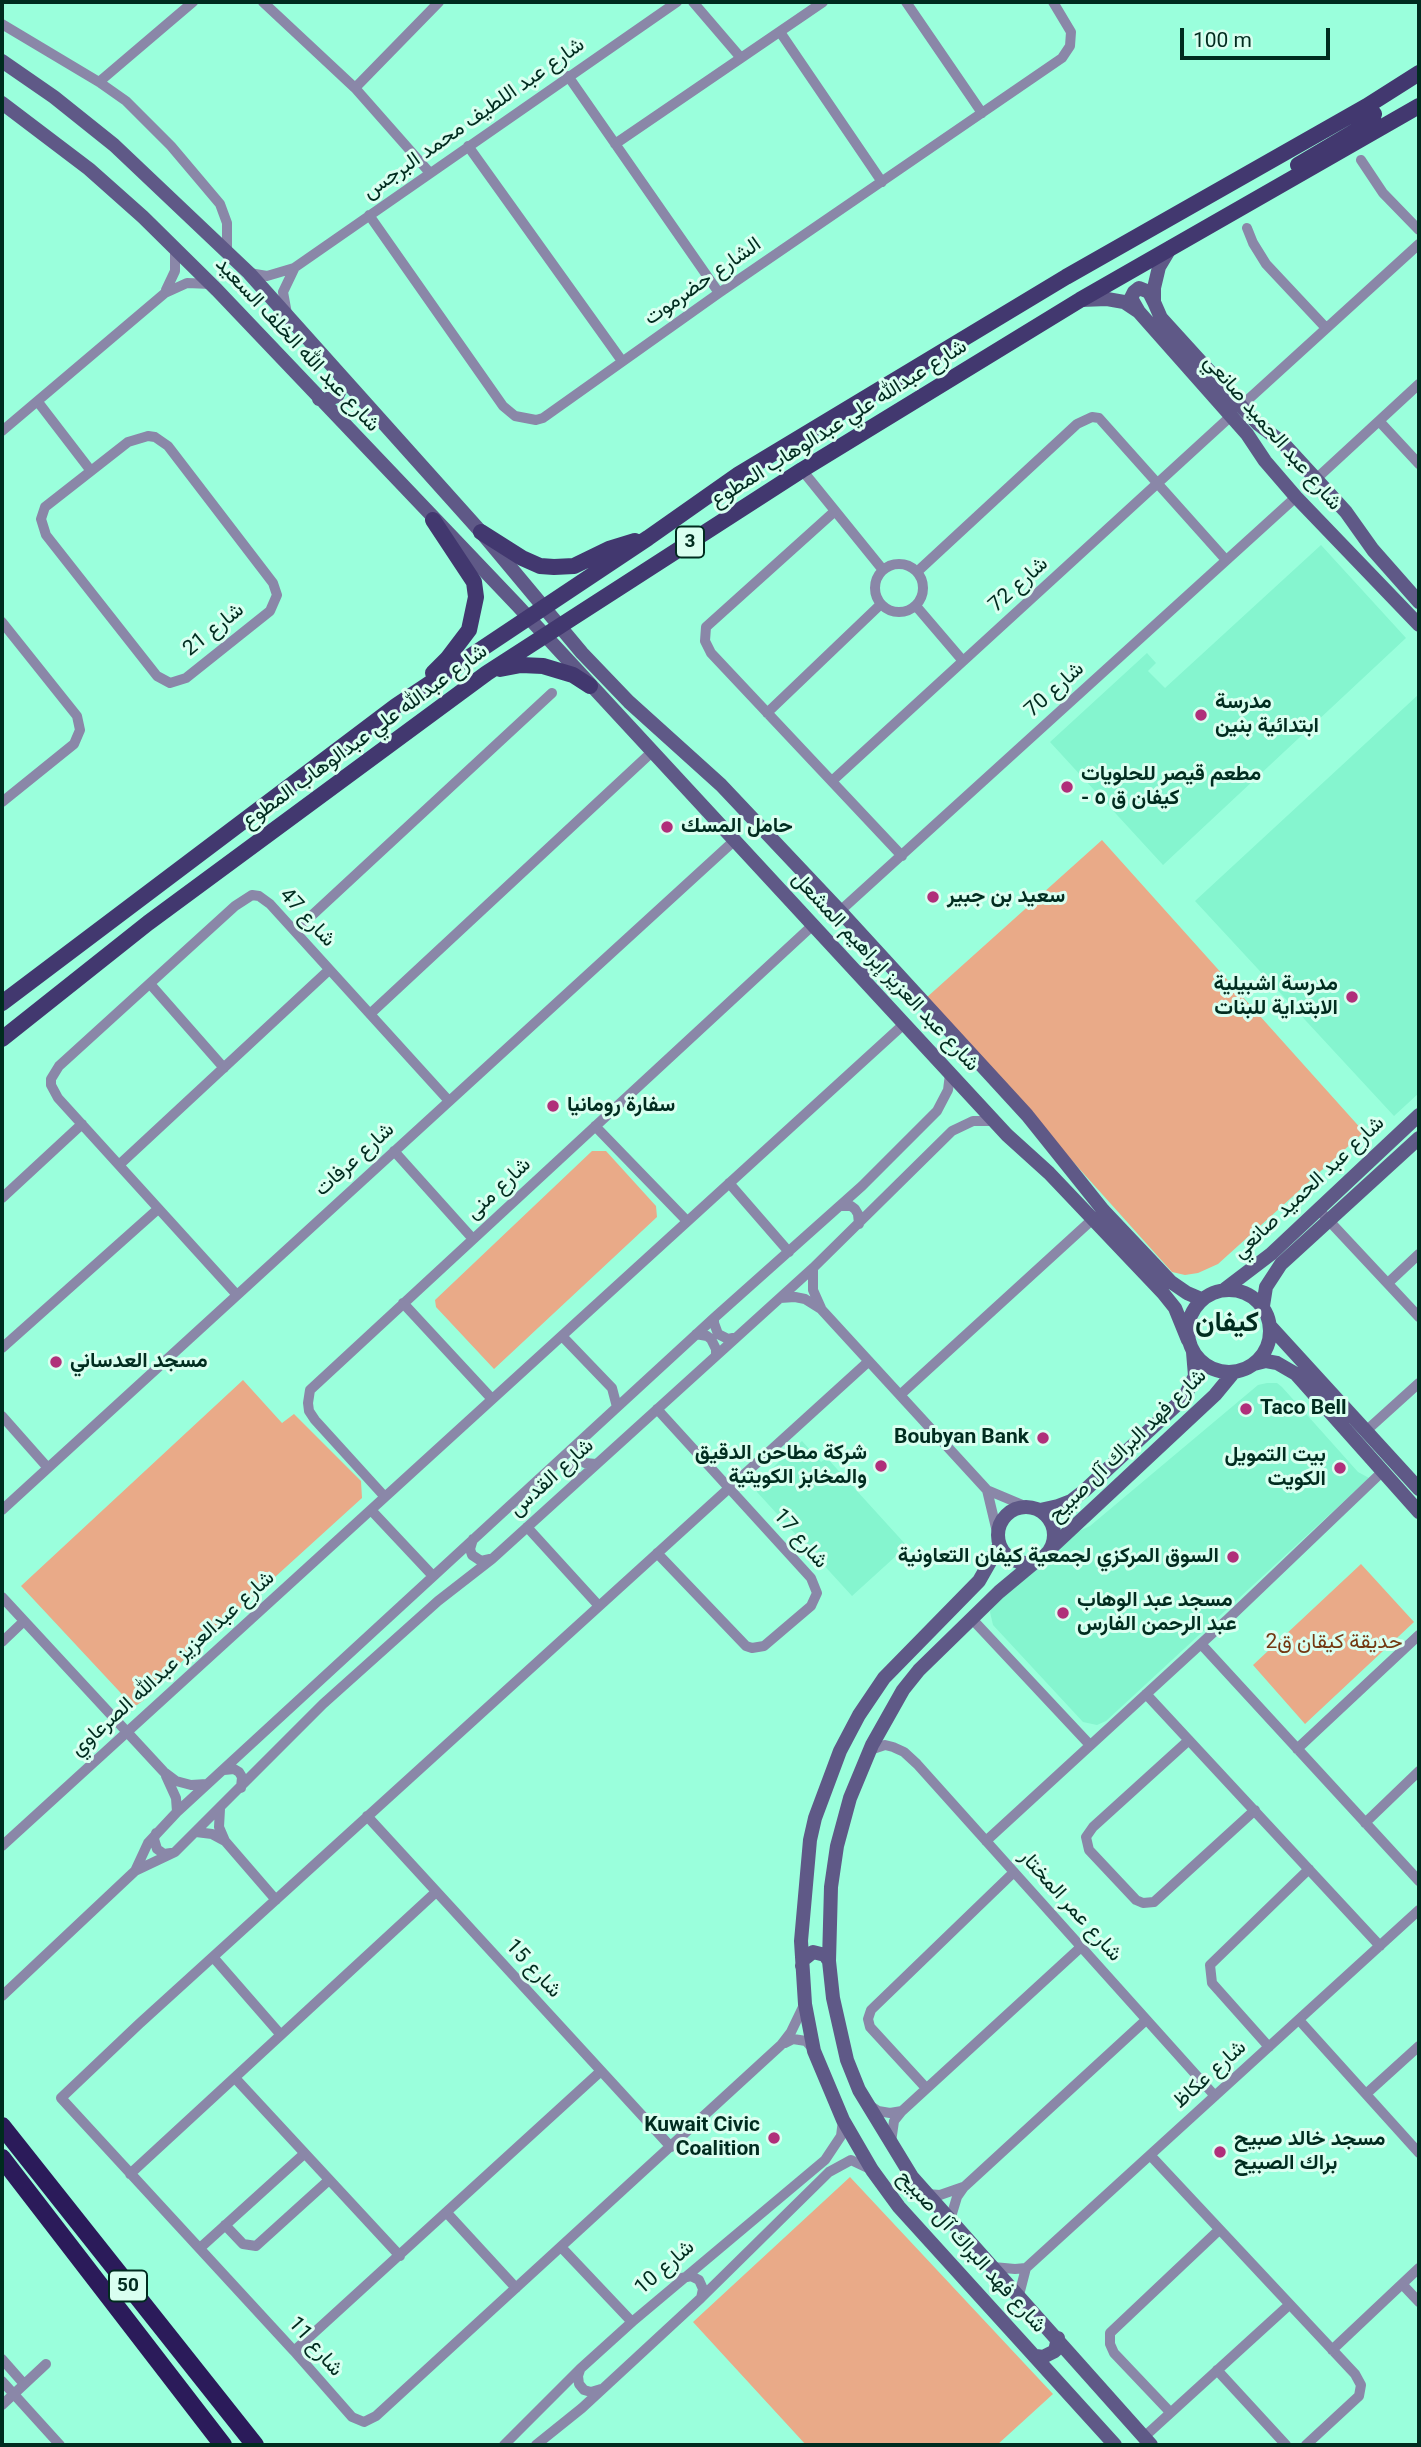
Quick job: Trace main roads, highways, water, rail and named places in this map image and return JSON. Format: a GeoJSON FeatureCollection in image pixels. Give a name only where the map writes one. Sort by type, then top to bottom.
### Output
{"type":"FeatureCollection","features":[{"type":"Feature","properties":{"kind":"highway","name":"50"},"geometry":{"type":"LineString","coordinates":[[2,2126],[256,2445]]}},
{"type":"Feature","properties":{"kind":"highway","name":"50"},"geometry":{"type":"LineString","coordinates":[[2,2158],[223,2445]]}},
{"type":"Feature","properties":{"kind":"main road","name":"شارع عبد الله الخلف السعيد"},"geometry":{"type":"LineString","coordinates":[[2,61],[54,97],[114,145],[249,273],[481,532],[559,627]]}},
{"type":"Feature","properties":{"kind":"main road","name":"شارع عبدالله علي عبدالوهاب المطوع"},"geometry":{"type":"LineString","coordinates":[[2,1003],[396,706],[739,474],[1066,277],[1367,106],[1419,73]]}},
{"type":"Feature","properties":{"kind":"main road","name":"شارع عبد الله الخلف السعيد"},"geometry":{"type":"LineString","coordinates":[[2,103],[89,169],[175,247],[544,636]]}},
{"type":"Feature","properties":{"kind":"main road"},"geometry":{"type":"LineString","coordinates":[[1259,198],[1303,161],[1371,122],[1374,114],[1367,106]]}},
{"type":"Feature","properties":{"kind":"main road","name":"شارع عبدالله علي عبدالوهاب المطوع"},"geometry":{"type":"LineString","coordinates":[[2,1039],[148,923],[487,673],[802,470],[1080,300],[1419,106]]}},
{"type":"Feature","properties":{"kind":"main road"},"geometry":{"type":"LineString","coordinates":[[1154,302],[1159,267],[1171,247]]}},
{"type":"Feature","properties":{"kind":"main road"},"geometry":{"type":"LineString","coordinates":[[1139,312],[1132,298],[1133,292],[1139,288],[1149,292],[1154,302]]}},
{"type":"Feature","properties":{"kind":"main road","name":"شارع عبد الحميد صانعي"},"geometry":{"type":"LineString","coordinates":[[1080,300],[1107,299],[1124,303],[1139,312],[1236,411],[1283,443],[1346,513],[1373,550],[1419,602]]}},
{"type":"Feature","properties":{"kind":"main road","name":"شارع عبد الحميد صانعي"},"geometry":{"type":"LineString","coordinates":[[1154,302],[1161,318],[1236,411],[1265,461],[1419,625]]}},
{"type":"Feature","properties":{"kind":"main road"},"geometry":{"type":"LineString","coordinates":[[319,398],[332,399],[337,396],[343,384],[341,377]]}},
{"type":"Feature","properties":{"kind":"main road"},"geometry":{"type":"LineString","coordinates":[[1265,461],[1263,455],[1267,445],[1272,442],[1283,443]]}},
{"type":"Feature","properties":{"kind":"main road"},"geometry":{"type":"LineString","coordinates":[[1327,530],[1338,531],[1343,528],[1346,513]]}},
{"type":"Feature","properties":{"kind":"main road"},"geometry":{"type":"LineString","coordinates":[[396,706],[447,659],[469,630],[473,614],[476,597],[474,582],[433,520]]}},
{"type":"Feature","properties":{"kind":"main road"},"geometry":{"type":"LineString","coordinates":[[481,532],[522,558],[540,566],[554,567],[574,566],[609,549],[648,538]]}},
{"type":"Feature","properties":{"kind":"main road","name":"شارع عبد العزيز إبراهيم المشعل"},"geometry":{"type":"LineString","coordinates":[[559,627],[629,702],[721,785],[840,911],[1027,1115],[1103,1210],[1171,1282],[1201,1299]]}},
{"type":"Feature","properties":{"kind":"main road","name":"شارع عبد العزيز إبراهيم المشعل"},"geometry":{"type":"LineString","coordinates":[[544,636],[1007,1135],[1094,1218],[1163,1293],[1175,1308],[1190,1346]]}},
{"type":"Feature","properties":{"kind":"main road"},"geometry":{"type":"LineString","coordinates":[[487,673],[521,665],[543,666],[573,675],[590,686]]}},
{"type":"Feature","properties":{"kind":"main road"},"geometry":{"type":"LineString","coordinates":[[701,804],[701,793],[705,789],[710,785],[721,785]]}},
{"type":"Feature","properties":{"kind":"main road"},"geometry":{"type":"LineString","coordinates":[[843,958],[856,959],[861,955],[866,943],[864,937]]}},
{"type":"Feature","properties":{"kind":"main road"},"geometry":{"type":"LineString","coordinates":[[864,980],[869,965],[874,961],[885,961]]}},
{"type":"Feature","properties":{"kind":"main road"},"geometry":{"type":"LineString","coordinates":[[1007,1135],[1013,1136],[1023,1131],[1028,1121],[1027,1115]]}},
{"type":"Feature","properties":{"kind":"main road","name":"شارع عبد الحميد صانعي"},"geometry":{"type":"LineString","coordinates":[[1225,1289],[1263,1260],[1419,1115]]}},
{"type":"Feature","properties":{"kind":"main road","name":"شارع عبد الحميد صانعي"},"geometry":{"type":"LineString","coordinates":[[1263,1306],[1266,1287],[1272,1274],[1419,1138]]}},
{"type":"Feature","properties":{"kind":"main road"},"geometry":{"type":"LineString","coordinates":[[1419,1489],[1270,1326],[1263,1306],[1246,1293],[1225,1289],[1201,1299],[1189,1318],[1190,1346],[1210,1368],[1234,1372],[1266,1361],[1277,1363],[1296,1374],[1419,1512]]}},
{"type":"Feature","properties":{"kind":"main road"},"geometry":{"type":"LineString","coordinates":[[1254,1364],[1266,1347],[1270,1326]]}},
{"type":"Feature","properties":{"kind":"main road","name":"شارع فهد البراك آل صبيح"},"geometry":{"type":"LineString","coordinates":[[1033,1508],[1071,1501],[1184,1398],[1195,1376],[1190,1346]]}},
{"type":"Feature","properties":{"kind":"main road","name":"شارع فهد البراك آل صبيح"},"geometry":{"type":"LineString","coordinates":[[1050,1549],[1215,1395],[1234,1372]]}},
{"type":"Feature","properties":{"kind":"main road"},"geometry":{"type":"LineString","coordinates":[[1015,1508],[1033,1508],[1048,1517],[1054,1527],[1054,1539],[1050,1549],[1035,1562],[1014,1561],[1005,1555],[998,1539],[1000,1522],[1015,1508]]}},
{"type":"Feature","properties":{"kind":"main road","name":"شارع فهد البراك آل صبيح"},"geometry":{"type":"LineString","coordinates":[[998,1539],[979,1581],[884,1678],[859,1715],[828,1780],[810,1840],[801,1941],[805,2004],[814,2051],[843,2120],[872,2170],[899,2207],[1115,2445]]}},
{"type":"Feature","properties":{"kind":"main road","name":"شارع فهد البراك آل صبيح"},"geometry":{"type":"LineString","coordinates":[[1035,1562],[919,1670],[883,1722],[855,1785],[837,1846],[831,1887],[829,1961],[833,1997],[847,2060],[859,2090],[891,2146],[927,2194],[1148,2441]]}},
{"type":"Feature","properties":{"kind":"main road"},"geometry":{"type":"LineString","coordinates":[[828,1780],[840,1791],[851,1789],[855,1785]]}},
{"type":"Feature","properties":{"kind":"main road"},"geometry":{"type":"LineString","coordinates":[[802,1966],[807,1954],[813,1952],[820,1952],[829,1961]]}},
{"type":"Feature","properties":{"kind":"main road"},"geometry":{"type":"LineString","coordinates":[[822,2070],[831,2076],[837,2076],[845,2070],[847,2060]]}},
{"type":"Feature","properties":{"kind":"main road"},"geometry":{"type":"LineString","coordinates":[[834,2099],[840,2086],[854,2085],[859,2090]]}},
{"type":"Feature","properties":{"kind":"main road"},"geometry":{"type":"LineString","coordinates":[[1036,2356],[1042,2357],[1055,2351],[1058,2338]]}},
{"type":"Feature","properties":{"kind":"main road"},"geometry":{"type":"LineString","coordinates":[[1059,2382],[1060,2367],[1073,2361],[1080,2364]]}},
{"type":"Feature","properties":{"kind":"place","name":"مدرسة ابتدائية بنين"},"geometry":{"type":"Point","coordinates":[1201,715]}},
{"type":"Feature","properties":{"kind":"place","name":"مطعم قيصر للحلويات - كيفان ق ٥"},"geometry":{"type":"Point","coordinates":[1067,787]}},
{"type":"Feature","properties":{"kind":"place","name":"حامل المسك"},"geometry":{"type":"Point","coordinates":[667,827]}},
{"type":"Feature","properties":{"kind":"place","name":"سعيد بن جبير"},"geometry":{"type":"Point","coordinates":[933,897]}},
{"type":"Feature","properties":{"kind":"place","name":"مدرسة اشبيلية الابتداية للبنات"},"geometry":{"type":"Point","coordinates":[1352,997]}},
{"type":"Feature","properties":{"kind":"place","name":"سفارة رومانيا"},"geometry":{"type":"Point","coordinates":[553,1106]}},
{"type":"Feature","properties":{"kind":"place","name":"مسجد العدساني"},"geometry":{"type":"Point","coordinates":[56,1362]}},
{"type":"Feature","properties":{"kind":"place","name":"Taco Bell"},"geometry":{"type":"Point","coordinates":[1246,1409]}},
{"type":"Feature","properties":{"kind":"place","name":"Boubyan Bank"},"geometry":{"type":"Point","coordinates":[1043,1438]}},
{"type":"Feature","properties":{"kind":"place","name":"شركة مطاحن الدقيق والمخابز الكويتية"},"geometry":{"type":"Point","coordinates":[881,1466]}},
{"type":"Feature","properties":{"kind":"place","name":"بيت التمويل الكويت"},"geometry":{"type":"Point","coordinates":[1340,1468]}},
{"type":"Feature","properties":{"kind":"place","name":"السوق المركزي لجمعية كيفان التعاونية"},"geometry":{"type":"Point","coordinates":[1233,1557]}},
{"type":"Feature","properties":{"kind":"place","name":"مسجد عبد الوهاب عبد الرحمن الفارس"},"geometry":{"type":"Point","coordinates":[1063,1613]}},
{"type":"Feature","properties":{"kind":"place","name":"Kuwait Civic Coalition"},"geometry":{"type":"Point","coordinates":[774,2138]}},
{"type":"Feature","properties":{"kind":"place","name":"مسجد خالد صبيح براك الصبيح"},"geometry":{"type":"Point","coordinates":[1220,2152]}},
{"type":"Feature","properties":{"kind":"district","name":"كيفان"},"geometry":{"type":"Point","coordinates":[1227,1324]}},
{"type":"Feature","properties":{"kind":"park label","name":"حديقة كيقان ق2"},"geometry":{"type":"Point","coordinates":[1334,1643]}}]}
